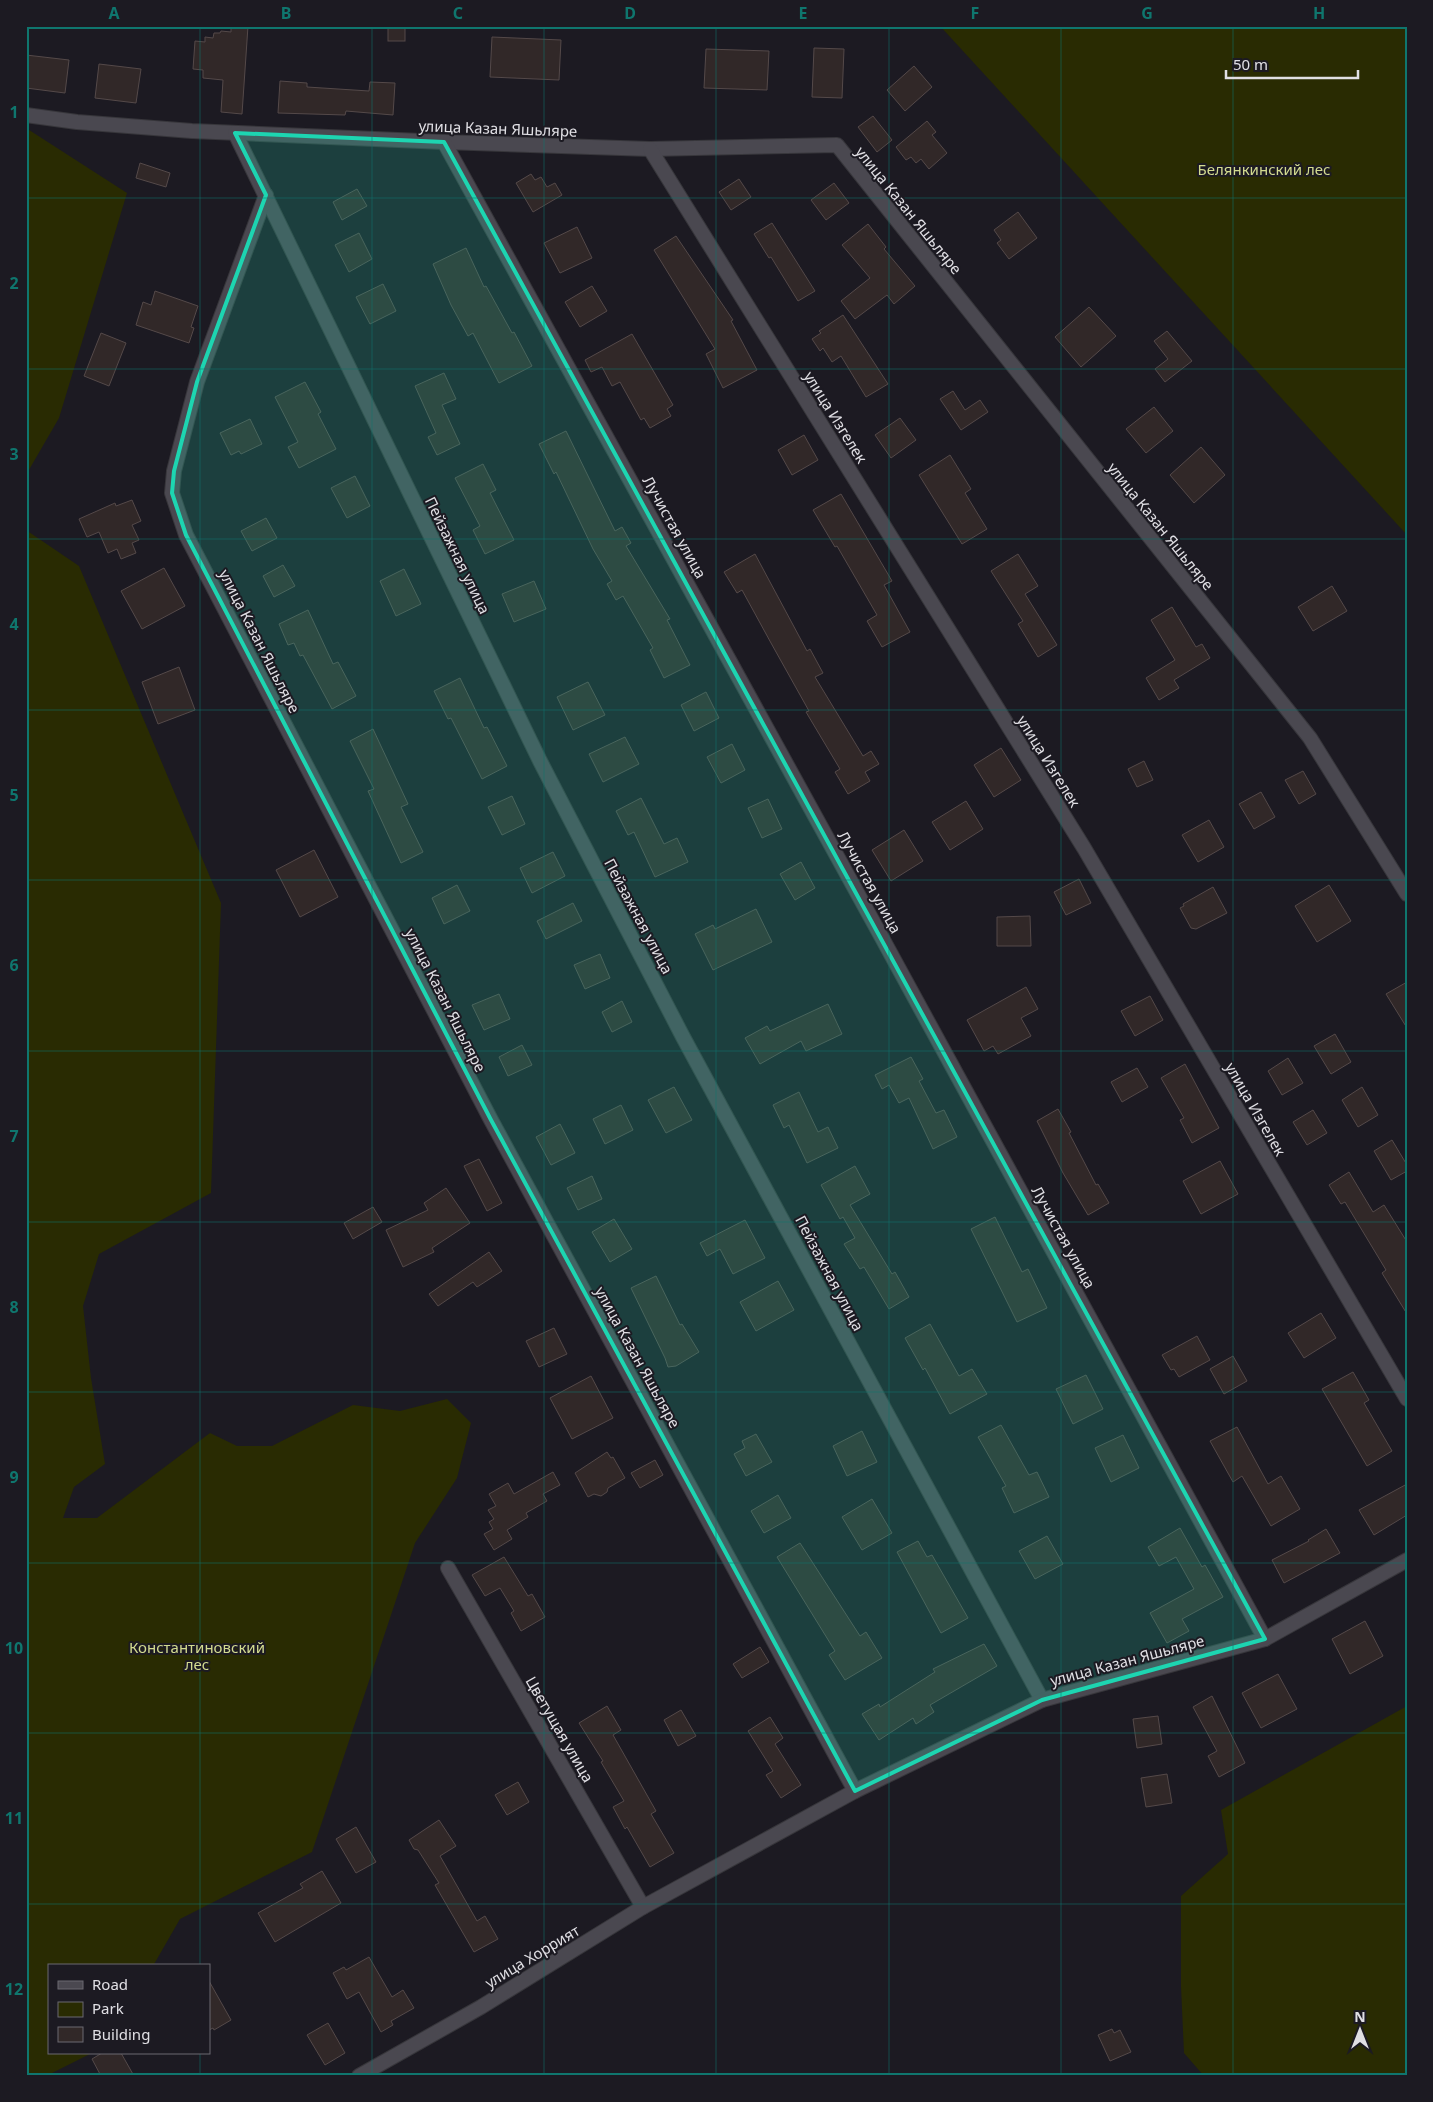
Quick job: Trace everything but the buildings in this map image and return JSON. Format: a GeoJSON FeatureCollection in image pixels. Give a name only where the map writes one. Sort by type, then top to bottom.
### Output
{"type":"FeatureCollection","features":[{"type":"Feature","properties":{"kind":"street","name":"улица Казан Яшьляре"},"geometry":{"type":"LineString","coordinates":[[26,115],[77,122],[235,133],[444,142],[650,149],[837,145],[1310,738],[1407,894]]}},
{"type":"Feature","properties":{"kind":"street","name":"Пейзажная улица"},"geometry":{"type":"LineString","coordinates":[[235,133],[540,761],[688,1046],[1042,1700]]}},
{"type":"Feature","properties":{"kind":"street","name":"Лучистая улица"},"geometry":{"type":"LineString","coordinates":[[444,142],[872,918],[1264,1639]]}},
{"type":"Feature","properties":{"kind":"street","name":"улица Изгелек"},"geometry":{"type":"LineString","coordinates":[[650,149],[1084,848],[1407,1399]]}},
{"type":"Feature","properties":{"kind":"street","name":"улица Казан Яшьляре"},"geometry":{"type":"LineString","coordinates":[[266,194],[197,382],[174,471],[172,492],[186,535],[490,1120],[855,1791]]}},
{"type":"Feature","properties":{"kind":"street","name":"улица Казан Яшьляре"},"geometry":{"type":"LineString","coordinates":[[722,1864],[855,1791],[1042,1700],[1264,1639],[1407,1560]]}},
{"type":"Feature","properties":{"kind":"street","name":"Цветущая улица"},"geometry":{"type":"LineString","coordinates":[[448,1568],[643,1907]]}},
{"type":"Feature","properties":{"kind":"street","name":"улица Хоррият"},"geometry":{"type":"LineString","coordinates":[[359,2076],[481,2007],[643,1907],[722,1864]]}},
{"type":"Feature","properties":{"kind":"highlighted area"},"geometry":{"type":"Polygon","coordinates":[[[235,133],[444,142],[1265,1639],[1042,1700],[855,1791],[491,1120],[186,535],[172,493],[174,471],[197,382],[266,195],[235,133]]]}},
{"type":"Feature","properties":{"kind":"green space","name":"Белянкинский лес"},"geometry":{"type":"Polygon","coordinates":[[[940,26],[1407,26],[1407,535],[940,26]]]}},
{"type":"Feature","properties":{"kind":"green space"},"geometry":{"type":"Polygon","coordinates":[[[26,128],[127,193],[59,418],[26,475],[26,128]]]}},
{"type":"Feature","properties":{"kind":"green space","name":"Константиновский лес"},"geometry":{"type":"Polygon","coordinates":[[[26,530],[79,566],[221,903],[211,1193],[99,1254],[83,1306],[91,1378],[105,1464],[74,1487],[63,1518],[97,1518],[210,1433],[237,1446],[272,1446],[353,1405],[400,1411],[447,1399],[471,1423],[457,1478],[415,1543],[312,1852],[180,1919],[154,1964],[48,1964],[48,2054],[90,2054],[46,2076],[26,2076],[26,530]]]}},
{"type":"Feature","properties":{"kind":"green space"},"geometry":{"type":"Polygon","coordinates":[[[1407,1706],[1407,2076],[1204,2076],[1184,2053],[1181,1987],[1181,1896],[1228,1854],[1221,1810],[1407,1706]]]}}]}
